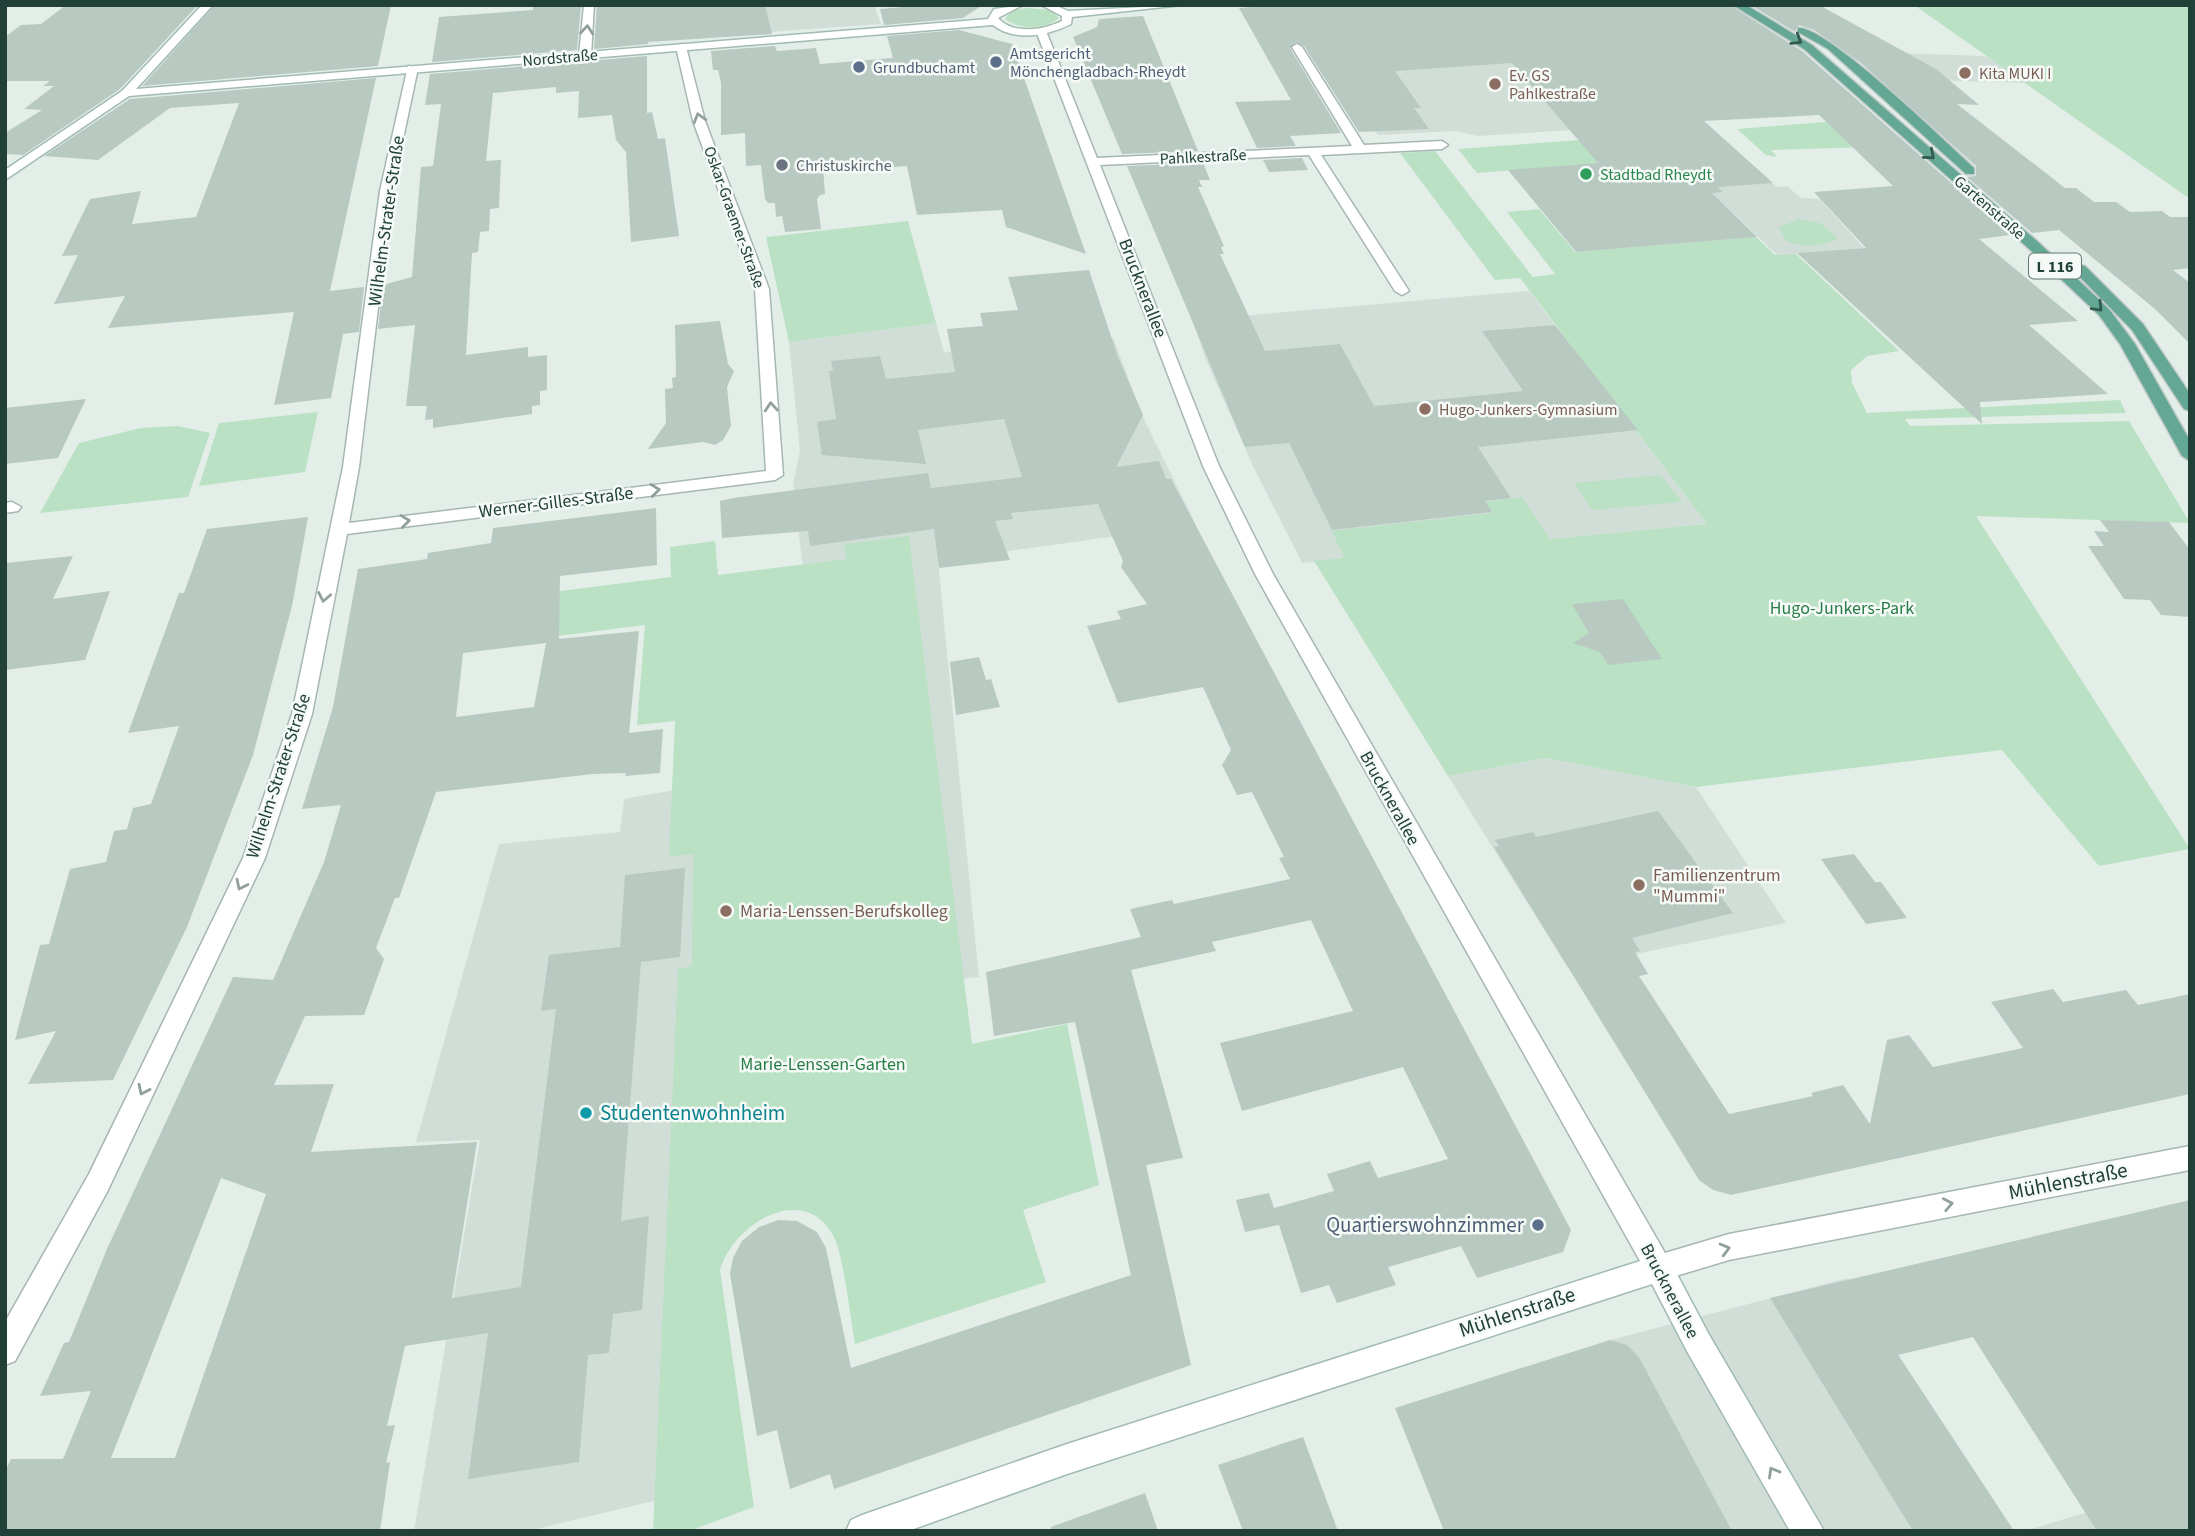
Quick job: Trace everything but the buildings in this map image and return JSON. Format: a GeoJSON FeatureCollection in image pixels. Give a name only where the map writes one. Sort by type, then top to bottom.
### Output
{"type":"FeatureCollection","features":[{"type":"Feature","properties":{"kind":"main road","name":"Gartenstraße"},"geometry":{"type":"LineString","coordinates":[[1738,5],[1808,47],[2032,244],[2104,312],[2127,344],[2190,456]]}},
{"type":"Feature","properties":{"kind":"main road","name":"Gartenstraße"},"geometry":{"type":"LineString","coordinates":[[1759,5],[1832,47],[2111,298],[2138,327],[2190,405]]}},
{"type":"Feature","properties":{"kind":"street"},"geometry":{"type":"LineString","coordinates":[[5,176],[126,93],[208,5]]}},
{"type":"Feature","properties":{"kind":"street"},"geometry":{"type":"LineString","coordinates":[[585,55],[589,5]]}},
{"type":"Feature","properties":{"kind":"street"},"geometry":{"type":"LineString","coordinates":[[994,22],[994,14],[1004,7],[1018,5]]}},
{"type":"Feature","properties":{"kind":"street"},"geometry":{"type":"LineString","coordinates":[[1046,5],[1067,14],[1177,5]]}},
{"type":"Feature","properties":{"kind":"street"},"geometry":{"type":"LineString","coordinates":[[1041,31],[1061,26],[1067,22],[1067,14]]}},
{"type":"Feature","properties":{"kind":"street","name":"Nordstraße"},"geometry":{"type":"LineString","coordinates":[[126,93],[994,22],[1016,31],[1041,31]]}},
{"type":"Feature","properties":{"kind":"street","name":"Brucknerallee"},"geometry":{"type":"LineString","coordinates":[[1041,31],[1212,466],[1264,574],[1446,898],[1660,1268],[1698,1343],[1808,1531]]}},
{"type":"Feature","properties":{"kind":"street","name":"Oskar-Graemer-Straße"},"geometry":{"type":"LineString","coordinates":[[681,47],[699,121],[762,289],[775,475]]}},
{"type":"Feature","properties":{"kind":"street"},"geometry":{"type":"LineString","coordinates":[[1297,47],[1361,150]]}},
{"type":"Feature","properties":{"kind":"street","name":"Wilhelm-Strater-Straße"},"geometry":{"type":"LineString","coordinates":[[5,1351],[98,1183],[254,858],[302,714],[351,467],[386,191],[411,68]]}},
{"type":"Feature","properties":{"kind":"street","name":"Pahlkestraße"},"geometry":{"type":"LineString","coordinates":[[1093,162],[1442,145]]}},
{"type":"Feature","properties":{"kind":"street"},"geometry":{"type":"LineString","coordinates":[[1313,151],[1402,291]]}},
{"type":"Feature","properties":{"kind":"street","name":"Werner-Gilles-Straße"},"geometry":{"type":"LineString","coordinates":[[337,530],[775,475]]}},
{"type":"Feature","properties":{"kind":"street","name":"Mühlenstraße"},"geometry":{"type":"LineString","coordinates":[[862,1531],[1067,1459],[1729,1247],[2190,1158]]}},
{"type":"Feature","properties":{"kind":"shaded area"},"geometry":{"type":"Polygon","coordinates":[[[739,5],[874,5],[881,24],[742,34],[739,5]]]}},
{"type":"Feature","properties":{"kind":"shaded area","name":"Ev. GS Pahlkestraße"},"geometry":{"type":"Polygon","coordinates":[[[1538,37],[1683,123],[1478,136],[1456,131],[1378,135],[1319,46],[1538,37]]]}},
{"type":"Feature","properties":{"kind":"shaded area","name":"Kita MUKI I"},"geometry":{"type":"Polygon","coordinates":[[[1894,53],[1986,56],[2026,83],[1928,80],[1894,53]]]}},
{"type":"Feature","properties":{"kind":"shaded area"},"geometry":{"type":"Polygon","coordinates":[[[1730,145],[1777,187],[1787,186],[1801,198],[1820,199],[1864,248],[1777,255],[1675,158],[1730,145]]]}},
{"type":"Feature","properties":{"kind":"shaded area","name":"Hugo-Junkers-Gymnasium"},"geometry":{"type":"Polygon","coordinates":[[[1529,291],[1707,524],[1302,563],[1252,464],[1204,355],[1193,320],[1529,291]]]}},
{"type":"Feature","properties":{"kind":"shaded area","name":"Maria-Lenssen-Berufskolleg"},"geometry":{"type":"Polygon","coordinates":[[[936,323],[944,352],[1113,338],[1143,417],[1196,525],[938,561],[979,977],[689,1006],[666,1498],[528,1531],[414,1531],[480,1140],[416,1142],[499,844],[620,832],[624,799],[674,790],[804,577],[793,485],[800,451],[789,342],[936,323]]]}},
{"type":"Feature","properties":{"kind":"shaded area","name":"Familienzentrum \"Mummi\""},"geometry":{"type":"Polygon","coordinates":[[[1546,758],[1696,787],[1786,923],[1568,968],[1448,776],[1546,758]]]}},
{"type":"Feature","properties":{"kind":"shaded area"},"geometry":{"type":"Polygon","coordinates":[[[1848,1278],[2014,1531],[1650,1531],[1720,1509],[1639,1357],[1610,1340],[1848,1278]]]}},
{"type":"Feature","properties":{"kind":"shaded area"},"geometry":{"type":"Polygon","coordinates":[[[2190,1482],[2190,1531],[2024,1531],[2190,1482]]]}},
{"type":"Feature","properties":{"kind":"green space"},"geometry":{"type":"Polygon","coordinates":[[[1914,5],[2190,5],[2190,199],[1914,5]]]}},
{"type":"Feature","properties":{"kind":"green space"},"geometry":{"type":"Polygon","coordinates":[[[1013,10],[1051,10],[1059,18],[1047,25],[1032,27],[1017,25],[1005,19],[1013,10]]]}},
{"type":"Feature","properties":{"kind":"green space"},"geometry":{"type":"Polygon","coordinates":[[[1834,118],[1871,147],[1771,150],[1777,157],[1766,155],[1737,129],[1825,122],[1834,118]]]}},
{"type":"Feature","properties":{"kind":"green space"},"geometry":{"type":"Polygon","coordinates":[[[1593,139],[1615,162],[1477,173],[1458,149],[1593,139]]]}},
{"type":"Feature","properties":{"kind":"green space","name":"Hugo-Junkers-Park"},"geometry":{"type":"Polygon","coordinates":[[[1435,151],[1533,277],[1555,274],[1507,212],[1539,209],[1575,252],[1756,237],[1775,255],[1796,254],[1899,351],[1867,356],[1851,370],[1852,383],[1867,413],[2120,400],[2126,413],[1905,419],[1910,426],[2129,421],[2190,523],[1976,516],[2190,849],[2099,866],[2002,750],[1696,787],[1546,758],[1448,776],[1314,561],[1344,558],[1332,531],[1493,513],[1485,502],[1522,497],[1550,539],[1707,524],[1520,278],[1495,280],[1400,153],[1435,151]]]}},
{"type":"Feature","properties":{"kind":"green space"},"geometry":{"type":"Polygon","coordinates":[[[1799,219],[1820,223],[1838,238],[1826,244],[1812,246],[1786,241],[1779,227],[1799,219]]]}},
{"type":"Feature","properties":{"kind":"green space"},"geometry":{"type":"Polygon","coordinates":[[[908,221],[936,323],[789,342],[766,237],[908,221]]]}},
{"type":"Feature","properties":{"kind":"green space"},"geometry":{"type":"Polygon","coordinates":[[[318,412],[305,472],[199,486],[219,423],[318,412]]]}},
{"type":"Feature","properties":{"kind":"green space"},"geometry":{"type":"Polygon","coordinates":[[[178,426],[210,433],[188,497],[40,513],[79,443],[141,428],[178,426]]]}},
{"type":"Feature","properties":{"kind":"green space"},"geometry":{"type":"Polygon","coordinates":[[[1661,475],[1682,502],[1592,510],[1574,483],[1661,475]]]}},
{"type":"Feature","properties":{"kind":"green space","name":"Marie-Lenssen-Garten"},"geometry":{"type":"Polygon","coordinates":[[[909,536],[972,1044],[1067,1024],[1099,1185],[1023,1210],[1046,1282],[855,1344],[844,1272],[837,1246],[834,1237],[821,1220],[806,1212],[789,1210],[771,1214],[755,1224],[740,1237],[720,1270],[754,1507],[689,1531],[653,1531],[678,969],[692,966],[693,854],[669,857],[675,721],[637,725],[645,625],[526,640],[529,595],[671,577],[670,547],[715,541],[718,575],[847,559],[844,544],[909,536]]]}},
{"type":"Feature","properties":{"kind":"place","name":"Amtsgericht Mönchengladbach-Rheydt"},"geometry":{"type":"Point","coordinates":[996,62]}},
{"type":"Feature","properties":{"kind":"place","name":"Grundbuchamt"},"geometry":{"type":"Point","coordinates":[859,67]}},
{"type":"Feature","properties":{"kind":"place","name":"Kita MUKI I"},"geometry":{"type":"Point","coordinates":[1965,73]}},
{"type":"Feature","properties":{"kind":"place","name":"Ev. GS Pahlkestraße"},"geometry":{"type":"Point","coordinates":[1495,84]}},
{"type":"Feature","properties":{"kind":"place","name":"Christuskirche"},"geometry":{"type":"Point","coordinates":[782,165]}},
{"type":"Feature","properties":{"kind":"place","name":"Stadtbad Rheydt"},"geometry":{"type":"Point","coordinates":[1586,174]}},
{"type":"Feature","properties":{"kind":"place","name":"Hugo-Junkers-Gymnasium"},"geometry":{"type":"Point","coordinates":[1425,409]}},
{"type":"Feature","properties":{"kind":"place","name":"Familienzentrum \"Mummi\""},"geometry":{"type":"Point","coordinates":[1639,885]}},
{"type":"Feature","properties":{"kind":"place","name":"Maria-Lenssen-Berufskolleg"},"geometry":{"type":"Point","coordinates":[726,911]}},
{"type":"Feature","properties":{"kind":"place","name":"Studentenwohnheim"},"geometry":{"type":"Point","coordinates":[586,1113]}},
{"type":"Feature","properties":{"kind":"place","name":"Quartierswohnzimmer"},"geometry":{"type":"Point","coordinates":[1538,1225]}}]}
